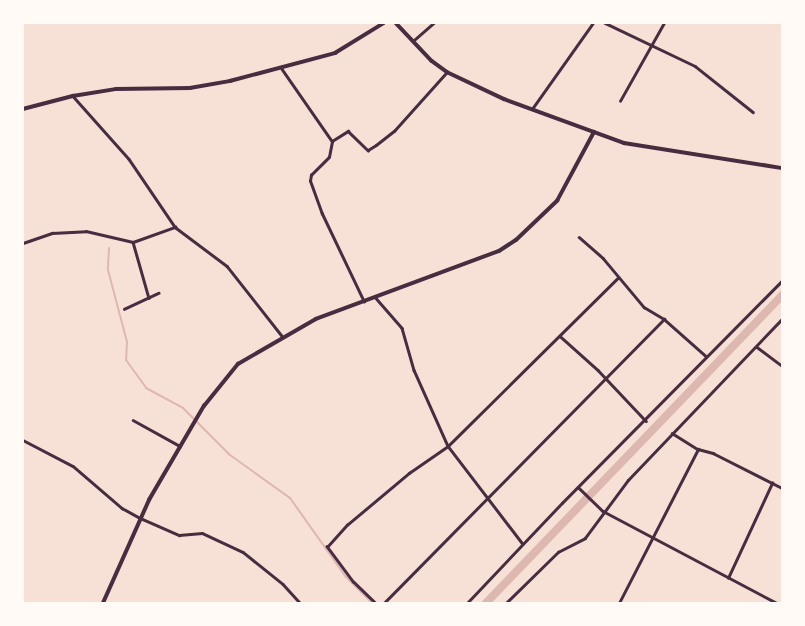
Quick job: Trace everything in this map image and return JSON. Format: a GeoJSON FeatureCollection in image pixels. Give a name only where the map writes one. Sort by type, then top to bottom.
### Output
{"type":"FeatureCollection","features":[{"type":"Feature","properties":{"kind":"street"},"geometry":{"type":"LineString","coordinates":[[23,109],[73,96],[127,89],[190,88],[281,67],[335,53],[384,23]]}},
{"type":"Feature","properties":{"kind":"street"},"geometry":{"type":"LineString","coordinates":[[396,23],[447,72],[481,90],[594,132],[651,149],[782,168]]}},
{"type":"Feature","properties":{"kind":"street"},"geometry":{"type":"LineString","coordinates":[[413,41],[434,23]]}},
{"type":"Feature","properties":{"kind":"street"},"geometry":{"type":"LineString","coordinates":[[532,109],[593,23]]}},
{"type":"Feature","properties":{"kind":"street"},"geometry":{"type":"LineString","coordinates":[[605,23],[695,66],[753,112]]}},
{"type":"Feature","properties":{"kind":"street"},"geometry":{"type":"LineString","coordinates":[[620,101],[664,23]]}},
{"type":"Feature","properties":{"kind":"street"},"geometry":{"type":"LineString","coordinates":[[281,67],[332,141],[330,157],[311,175],[310,181],[364,302]]}},
{"type":"Feature","properties":{"kind":"street"},"geometry":{"type":"LineString","coordinates":[[332,141],[348,131],[368,150],[394,131],[447,72]]}},
{"type":"Feature","properties":{"kind":"street"},"geometry":{"type":"LineString","coordinates":[[73,96],[129,159],[175,227],[227,266],[282,336]]}},
{"type":"Feature","properties":{"kind":"street"},"geometry":{"type":"LineString","coordinates":[[105,603],[140,518],[180,446],[198,415],[238,364],[282,336],[316,319],[499,251],[516,240],[557,201],[594,132]]}},
{"type":"Feature","properties":{"kind":"street"},"geometry":{"type":"LineString","coordinates":[[23,243],[52,233],[86,231],[133,242],[175,227]]}},
{"type":"Feature","properties":{"kind":"street"},"geometry":{"type":"LineString","coordinates":[[579,237],[603,258],[617,279],[644,307],[663,319],[707,357]]}},
{"type":"Feature","properties":{"kind":"street"},"geometry":{"type":"LineString","coordinates":[[133,242],[149,298]]}},
{"type":"Feature","properties":{"kind":"street"},"geometry":{"type":"LineString","coordinates":[[375,603],[327,548],[346,525],[410,472],[448,446],[617,279]]}},
{"type":"Feature","properties":{"kind":"street"},"geometry":{"type":"LineString","coordinates":[[467,603],[782,281]]}},
{"type":"Feature","properties":{"kind":"street"},"geometry":{"type":"LineString","coordinates":[[124,309],[159,293]]}},
{"type":"Feature","properties":{"kind":"street"},"geometry":{"type":"LineString","coordinates":[[376,298],[402,328],[414,370],[448,446],[523,544]]}},
{"type":"Feature","properties":{"kind":"street"},"geometry":{"type":"LineString","coordinates":[[384,603],[663,319]]}},
{"type":"Feature","properties":{"kind":"street"},"geometry":{"type":"LineString","coordinates":[[506,603],[558,552],[585,538],[602,510],[782,319]]}},
{"type":"Feature","properties":{"kind":"street"},"geometry":{"type":"LineString","coordinates":[[561,336],[646,421]]}},
{"type":"Feature","properties":{"kind":"street"},"geometry":{"type":"LineString","coordinates":[[756,346],[782,366]]}},
{"type":"Feature","properties":{"kind":"street"},"geometry":{"type":"LineString","coordinates":[[132,420],[180,446]]}},
{"type":"Feature","properties":{"kind":"street"},"geometry":{"type":"LineString","coordinates":[[673,433],[698,449],[713,453],[782,488]]}},
{"type":"Feature","properties":{"kind":"street"},"geometry":{"type":"LineString","coordinates":[[23,440],[73,466],[122,508],[140,518],[179,535],[202,533],[243,552],[283,584],[300,603]]}},
{"type":"Feature","properties":{"kind":"street"},"geometry":{"type":"LineString","coordinates":[[619,603],[698,449]]}},
{"type":"Feature","properties":{"kind":"street"},"geometry":{"type":"LineString","coordinates":[[728,578],[772,483]]}},
{"type":"Feature","properties":{"kind":"street"},"geometry":{"type":"LineString","coordinates":[[580,489],[602,510],[777,603]]}},
{"type":"Feature","properties":{"kind":"waterway"},"geometry":{"type":"LineString","coordinates":[[109,248],[108,270],[127,342],[126,360],[146,388],[183,408],[230,455],[290,498],[346,577],[372,603]]}},
{"type":"Feature","properties":{"kind":"waterway"},"geometry":{"type":"LineString","coordinates":[[486,603],[782,295]]}},
{"type":"Feature","properties":{"kind":"waterway"},"geometry":{"type":"LineString","coordinates":[[489,600],[492,603]]}}]}
